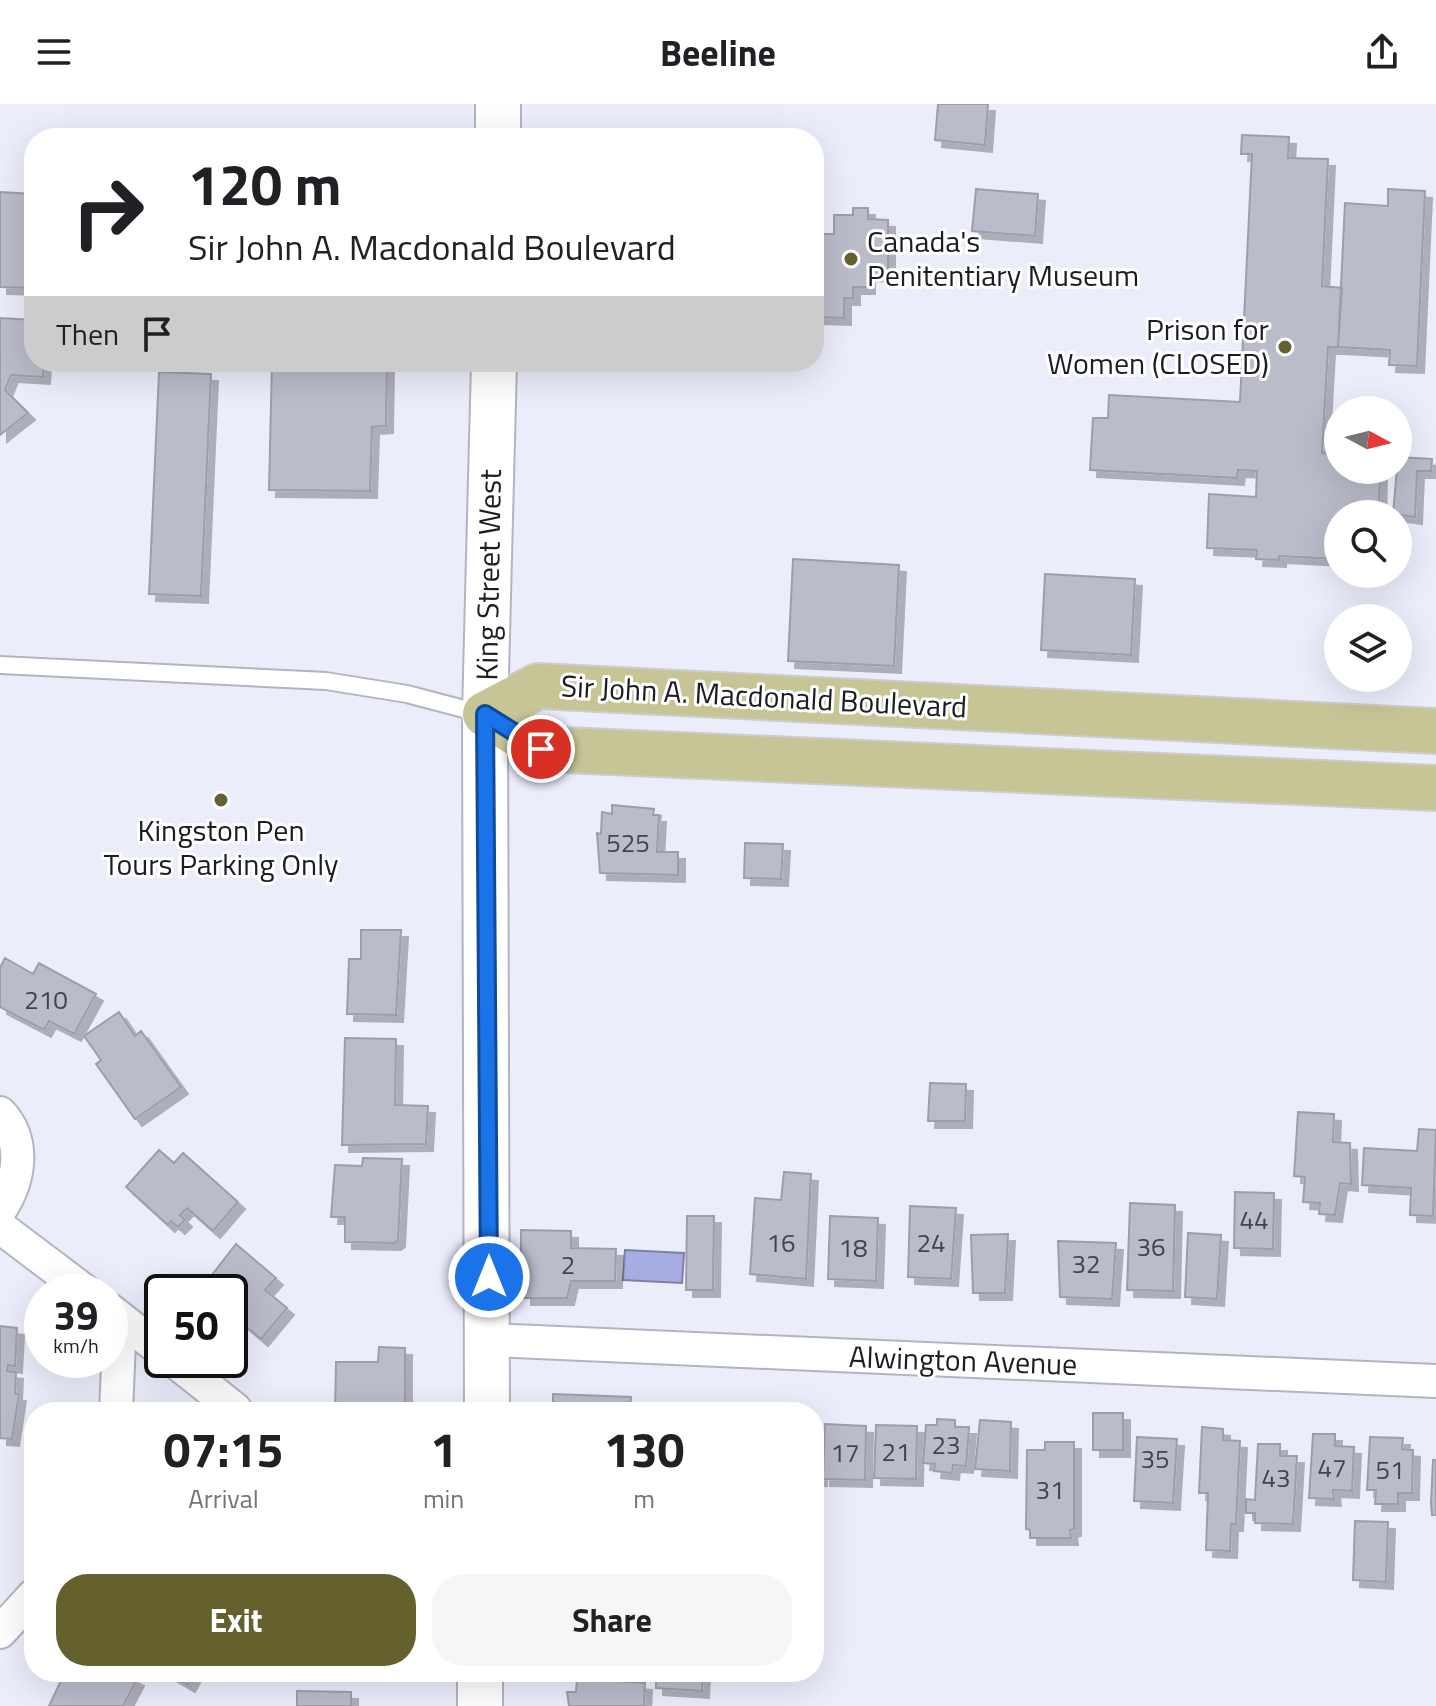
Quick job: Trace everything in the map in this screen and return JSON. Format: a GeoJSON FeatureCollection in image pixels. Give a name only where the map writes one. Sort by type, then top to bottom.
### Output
{"type":"FeatureCollection","features":[{"type":"Feature","properties":{"kind":"main road"},"geometry":{"type":"LineString","coordinates":[[498,104],[498,128]]}},
{"type":"Feature","properties":{"kind":"main road","name":"King Street West"},"geometry":{"type":"LineString","coordinates":[[487,1402],[485,714],[494,372]]}},
{"type":"Feature","properties":{"kind":"main road","name":"Sir John A. Macdonald Boulevard"},"geometry":{"type":"LineString","coordinates":[[485,714],[538,686],[1436,731]]}},
{"type":"Feature","properties":{"kind":"main road","name":"Sir John A. Macdonald Boulevard"},"geometry":{"type":"LineString","coordinates":[[485,714],[541,749],[1436,788]]}},
{"type":"Feature","properties":{"kind":"main road"},"geometry":{"type":"LineString","coordinates":[[480,1682],[480,1706]]}},
{"type":"Feature","properties":{"kind":"street"},"geometry":{"type":"LineString","coordinates":[[0,1113],[15,1138],[18,1158],[15,1180],[0,1210]]}},
{"type":"Feature","properties":{"kind":"street"},"geometry":{"type":"LineString","coordinates":[[0,1227],[62,1274]]}},
{"type":"Feature","properties":{"kind":"street"},"geometry":{"type":"LineString","coordinates":[[128,1324],[144,1337]]}},
{"type":"Feature","properties":{"kind":"street","name":"Alwington Avenue"},"geometry":{"type":"LineString","coordinates":[[489,1340],[1436,1381]]}},
{"type":"Feature","properties":{"kind":"street"},"geometry":{"type":"LineString","coordinates":[[116,1378],[116,1402]]}},
{"type":"Feature","properties":{"kind":"street"},"geometry":{"type":"LineString","coordinates":[[195,1378],[225,1402]]}},
{"type":"Feature","properties":{"kind":"street"},"geometry":{"type":"LineString","coordinates":[[0,1632],[24,1606]]}},
{"type":"Feature","properties":{"kind":"lane"},"geometry":{"type":"LineString","coordinates":[[0,665],[326,681],[407,694],[485,714]]}},
{"type":"Feature","properties":{"kind":"water"},"geometry":{"type":"Polygon","coordinates":[[[625,1250],[684,1253],[682,1283],[623,1280],[625,1250]]]}},
{"type":"Feature","properties":{"kind":"building"},"geometry":{"type":"Polygon","coordinates":[[[938,104],[988,104],[985,145],[935,140],[938,104]]]}},
{"type":"Feature","properties":{"kind":"building","name":"Prison for Women (CLOSED)"},"geometry":{"type":"Polygon","coordinates":[[[1242,135],[1289,137],[1288,158],[1328,159],[1322,286],[1342,288],[1338,347],[1328,347],[1322,453],[1324,484],[1380,484],[1379,500],[1324,500],[1324,558],[1279,556],[1279,560],[1256,559],[1257,550],[1207,548],[1209,494],[1256,497],[1257,471],[1238,470],[1237,478],[1090,470],[1093,418],[1108,418],[1109,395],[1240,402],[1252,154],[1241,154],[1242,135]]]}},
{"type":"Feature","properties":{"kind":"building"},"geometry":{"type":"Polygon","coordinates":[[[976,189],[1038,194],[1035,236],[972,231],[976,189]]]}},
{"type":"Feature","properties":{"kind":"building"},"geometry":{"type":"Polygon","coordinates":[[[1388,189],[1425,191],[1417,366],[1389,365],[1390,350],[1338,347],[1345,203],[1388,206],[1388,189]]]}},
{"type":"Feature","properties":{"kind":"building"},"geometry":{"type":"Polygon","coordinates":[[[0,192],[24,193],[24,288],[0,287],[0,192]]]}},
{"type":"Feature","properties":{"kind":"building","name":"Canada's Penitentiary Museum"},"geometry":{"type":"Polygon","coordinates":[[[853,208],[868,208],[868,219],[888,220],[888,275],[868,274],[868,287],[853,287],[853,298],[844,298],[844,318],[824,317],[824,234],[834,234],[834,215],[853,215],[853,208]]]}},
{"type":"Feature","properties":{"kind":"building"},"geometry":{"type":"Polygon","coordinates":[[[0,318],[24,319],[24,372],[43,372],[43,377],[11,375],[5,390],[28,413],[0,435],[0,318]]]}},
{"type":"Feature","properties":{"kind":"building"},"geometry":{"type":"Polygon","coordinates":[[[159,372],[211,374],[201,596],[149,594],[159,372]]]}},
{"type":"Feature","properties":{"kind":"building"},"geometry":{"type":"Polygon","coordinates":[[[272,372],[387,372],[386,426],[372,427],[370,491],[269,490],[272,372]]]}},
{"type":"Feature","properties":{"kind":"building"},"geometry":{"type":"Polygon","coordinates":[[[1412,458],[1432,459],[1431,471],[1417,471],[1415,517],[1412,517],[1412,500],[1394,500],[1396,484],[1412,484],[1412,458]]]}},
{"type":"Feature","properties":{"kind":"building"},"geometry":{"type":"Polygon","coordinates":[[[793,559],[899,565],[894,666],[788,661],[793,559]]]}},
{"type":"Feature","properties":{"kind":"building"},"geometry":{"type":"Polygon","coordinates":[[[1045,574],[1135,579],[1131,655],[1041,650],[1045,574]]]}},
{"type":"Feature","properties":{"kind":"building"},"geometry":{"type":"Polygon","coordinates":[[[612,805],[654,809],[653,815],[659,815],[657,852],[678,852],[678,875],[600,873],[597,833],[601,834],[602,812],[612,814],[612,805]]]}},
{"type":"Feature","properties":{"kind":"building"},"geometry":{"type":"Polygon","coordinates":[[[745,843],[783,844],[781,879],[744,878],[745,843]]]}},
{"type":"Feature","properties":{"kind":"building"},"geometry":{"type":"Polygon","coordinates":[[[361,930],[401,930],[396,1015],[347,1014],[349,959],[361,959],[361,930]]]}},
{"type":"Feature","properties":{"kind":"building"},"geometry":{"type":"Polygon","coordinates":[[[5,958],[33,974],[39,963],[96,994],[74,1034],[49,1021],[44,1030],[0,1007],[0,968],[5,958]]]}},
{"type":"Feature","properties":{"kind":"building"},"geometry":{"type":"Polygon","coordinates":[[[119,1012],[135,1036],[141,1031],[181,1087],[135,1119],[96,1064],[101,1060],[84,1036],[119,1012]]]}},
{"type":"Feature","properties":{"kind":"building"},"geometry":{"type":"Polygon","coordinates":[[[345,1038],[396,1039],[395,1105],[428,1106],[426,1144],[342,1145],[345,1038]]]}},
{"type":"Feature","properties":{"kind":"building"},"geometry":{"type":"Polygon","coordinates":[[[930,1083],[966,1084],[965,1121],[928,1121],[930,1083]]]}},
{"type":"Feature","properties":{"kind":"building"},"geometry":{"type":"Polygon","coordinates":[[[1298,1112],[1334,1114],[1333,1142],[1350,1143],[1351,1184],[1340,1183],[1335,1215],[1319,1214],[1320,1203],[1303,1202],[1305,1177],[1294,1176],[1298,1112]]]}},
{"type":"Feature","properties":{"kind":"building"},"geometry":{"type":"Polygon","coordinates":[[[1419,1129],[1436,1130],[1433,1216],[1410,1215],[1411,1188],[1362,1185],[1364,1148],[1417,1151],[1419,1129]]]}},
{"type":"Feature","properties":{"kind":"building"},"geometry":{"type":"Polygon","coordinates":[[[159,1150],[174,1163],[183,1153],[238,1202],[213,1231],[187,1208],[180,1215],[185,1220],[178,1227],[171,1221],[168,1225],[126,1187],[159,1150]]]}},
{"type":"Feature","properties":{"kind":"building"},"geometry":{"type":"Polygon","coordinates":[[[363,1158],[402,1159],[398,1240],[394,1243],[345,1242],[345,1217],[331,1217],[335,1165],[362,1166],[363,1158]]]}},
{"type":"Feature","properties":{"kind":"building"},"geometry":{"type":"Polygon","coordinates":[[[784,1172],[811,1174],[806,1279],[750,1274],[755,1198],[781,1200],[784,1172]]]}},
{"type":"Feature","properties":{"kind":"building"},"geometry":{"type":"Polygon","coordinates":[[[1235,1192],[1274,1193],[1273,1249],[1234,1248],[1235,1192]]]}},
{"type":"Feature","properties":{"kind":"building"},"geometry":{"type":"Polygon","coordinates":[[[1130,1203],[1175,1205],[1173,1291],[1127,1290],[1130,1203]]]}},
{"type":"Feature","properties":{"kind":"building"},"geometry":{"type":"Polygon","coordinates":[[[910,1206],[956,1208],[951,1279],[908,1277],[910,1206]]]}},
{"type":"Feature","properties":{"kind":"building"},"geometry":{"type":"Polygon","coordinates":[[[687,1216],[714,1216],[713,1290],[686,1290],[687,1216]]]}},
{"type":"Feature","properties":{"kind":"building"},"geometry":{"type":"Polygon","coordinates":[[[830,1216],[878,1218],[876,1281],[828,1279],[830,1216]]]}},
{"type":"Feature","properties":{"kind":"building"},"geometry":{"type":"Polygon","coordinates":[[[521,1230],[571,1231],[571,1248],[616,1249],[615,1281],[571,1281],[567,1298],[524,1298],[524,1289],[521,1289],[521,1230]]]}},
{"type":"Feature","properties":{"kind":"building"},"geometry":{"type":"Polygon","coordinates":[[[1188,1233],[1221,1235],[1217,1299],[1185,1297],[1188,1233]]]}},
{"type":"Feature","properties":{"kind":"building"},"geometry":{"type":"Polygon","coordinates":[[[1008,1234],[1005,1293],[973,1293],[971,1235],[1008,1234]]]}},
{"type":"Feature","properties":{"kind":"building"},"geometry":{"type":"Polygon","coordinates":[[[1058,1241],[1116,1243],[1112,1299],[1060,1297],[1058,1241]]]}},
{"type":"Feature","properties":{"kind":"building"},"geometry":{"type":"Polygon","coordinates":[[[236,1244],[276,1278],[265,1290],[287,1308],[261,1339],[248,1328],[248,1274],[213,1274],[236,1244]]]}},
{"type":"Feature","properties":{"kind":"building"},"geometry":{"type":"Polygon","coordinates":[[[0,1326],[17,1328],[15,1366],[8,1365],[7,1371],[16,1372],[15,1394],[19,1394],[12,1439],[0,1438],[0,1326]]]}},
{"type":"Feature","properties":{"kind":"building"},"geometry":{"type":"Polygon","coordinates":[[[379,1347],[405,1348],[405,1402],[335,1402],[336,1362],[378,1362],[379,1347]]]}},
{"type":"Feature","properties":{"kind":"building"},"geometry":{"type":"Polygon","coordinates":[[[553,1394],[631,1397],[631,1402],[553,1402],[553,1394]]]}},
{"type":"Feature","properties":{"kind":"building"},"geometry":{"type":"Polygon","coordinates":[[[1093,1413],[1123,1413],[1123,1450],[1093,1450],[1093,1413]]]}},
{"type":"Feature","properties":{"kind":"building"},"geometry":{"type":"Polygon","coordinates":[[[937,1419],[955,1420],[955,1427],[969,1427],[966,1466],[953,1465],[952,1473],[934,1471],[935,1464],[923,1463],[926,1425],[937,1425],[937,1419]]]}},
{"type":"Feature","properties":{"kind":"building"},"geometry":{"type":"Polygon","coordinates":[[[980,1420],[1011,1422],[1010,1471],[975,1469],[980,1420]]]}},
{"type":"Feature","properties":{"kind":"building"},"geometry":{"type":"Polygon","coordinates":[[[825,1424],[866,1426],[865,1480],[824,1479],[825,1424]]]}},
{"type":"Feature","properties":{"kind":"building"},"geometry":{"type":"Polygon","coordinates":[[[876,1425],[917,1426],[916,1479],[874,1478],[876,1425]]]}},
{"type":"Feature","properties":{"kind":"building"},"geometry":{"type":"Polygon","coordinates":[[[1202,1427],[1223,1429],[1223,1440],[1240,1441],[1236,1524],[1231,1524],[1230,1551],[1206,1550],[1208,1493],[1199,1493],[1202,1427]]]}},
{"type":"Feature","properties":{"kind":"building"},"geometry":{"type":"Polygon","coordinates":[[[1313,1434],[1335,1434],[1335,1446],[1354,1447],[1352,1491],[1333,1490],[1334,1499],[1309,1498],[1313,1434]]]}},
{"type":"Feature","properties":{"kind":"building"},"geometry":{"type":"Polygon","coordinates":[[[1137,1437],[1177,1439],[1173,1503],[1134,1501],[1137,1437]]]}},
{"type":"Feature","properties":{"kind":"building"},"geometry":{"type":"Polygon","coordinates":[[[1370,1437],[1403,1438],[1402,1449],[1413,1450],[1412,1493],[1398,1493],[1398,1504],[1375,1504],[1376,1490],[1367,1490],[1370,1437]]]}},
{"type":"Feature","properties":{"kind":"building"},"geometry":{"type":"Polygon","coordinates":[[[1045,1442],[1074,1442],[1074,1529],[1070,1530],[1071,1538],[1030,1538],[1030,1530],[1026,1529],[1027,1450],[1045,1450],[1045,1442]]]}},
{"type":"Feature","properties":{"kind":"building"},"geometry":{"type":"Polygon","coordinates":[[[1258,1444],[1280,1444],[1280,1456],[1297,1456],[1293,1524],[1255,1523],[1255,1513],[1246,1513],[1246,1499],[1255,1500],[1258,1444]]]}},
{"type":"Feature","properties":{"kind":"building"},"geometry":{"type":"Polygon","coordinates":[[[1433,1460],[1436,1460],[1436,1515],[1432,1515],[1431,1503],[1433,1460]]]}},
{"type":"Feature","properties":{"kind":"building"},"geometry":{"type":"Polygon","coordinates":[[[1355,1521],[1388,1522],[1386,1582],[1353,1580],[1355,1521]]]}},
{"type":"Feature","properties":{"kind":"building"},"geometry":{"type":"Polygon","coordinates":[[[60,1682],[135,1682],[123,1706],[49,1706],[60,1682]]]}},
{"type":"Feature","properties":{"kind":"building"},"geometry":{"type":"Polygon","coordinates":[[[577,1682],[645,1683],[644,1706],[569,1706],[567,1692],[576,1692],[577,1682]]]}},
{"type":"Feature","properties":{"kind":"building"},"geometry":{"type":"Polygon","coordinates":[[[656,1682],[702,1682],[702,1691],[656,1688],[656,1682]]]}},
{"type":"Feature","properties":{"kind":"building"},"geometry":{"type":"Polygon","coordinates":[[[297,1691],[351,1692],[351,1706],[297,1706],[297,1691]]]}},
{"type":"Feature","properties":{"kind":"place","name":"Canada's Penitentiary Museum"},"geometry":{"type":"Point","coordinates":[851,259]}},
{"type":"Feature","properties":{"kind":"place","name":"Prison for Women (CLOSED)"},"geometry":{"type":"Point","coordinates":[1285,347]}},
{"type":"Feature","properties":{"kind":"place","name":"Kingston Pen Tours Parking Only"},"geometry":{"type":"Point","coordinates":[221,800]}},
{"type":"Feature","properties":{"kind":"route"},"geometry":{"type":"LineString","coordinates":[[489,1277],[485,714],[541,749]]}}]}
